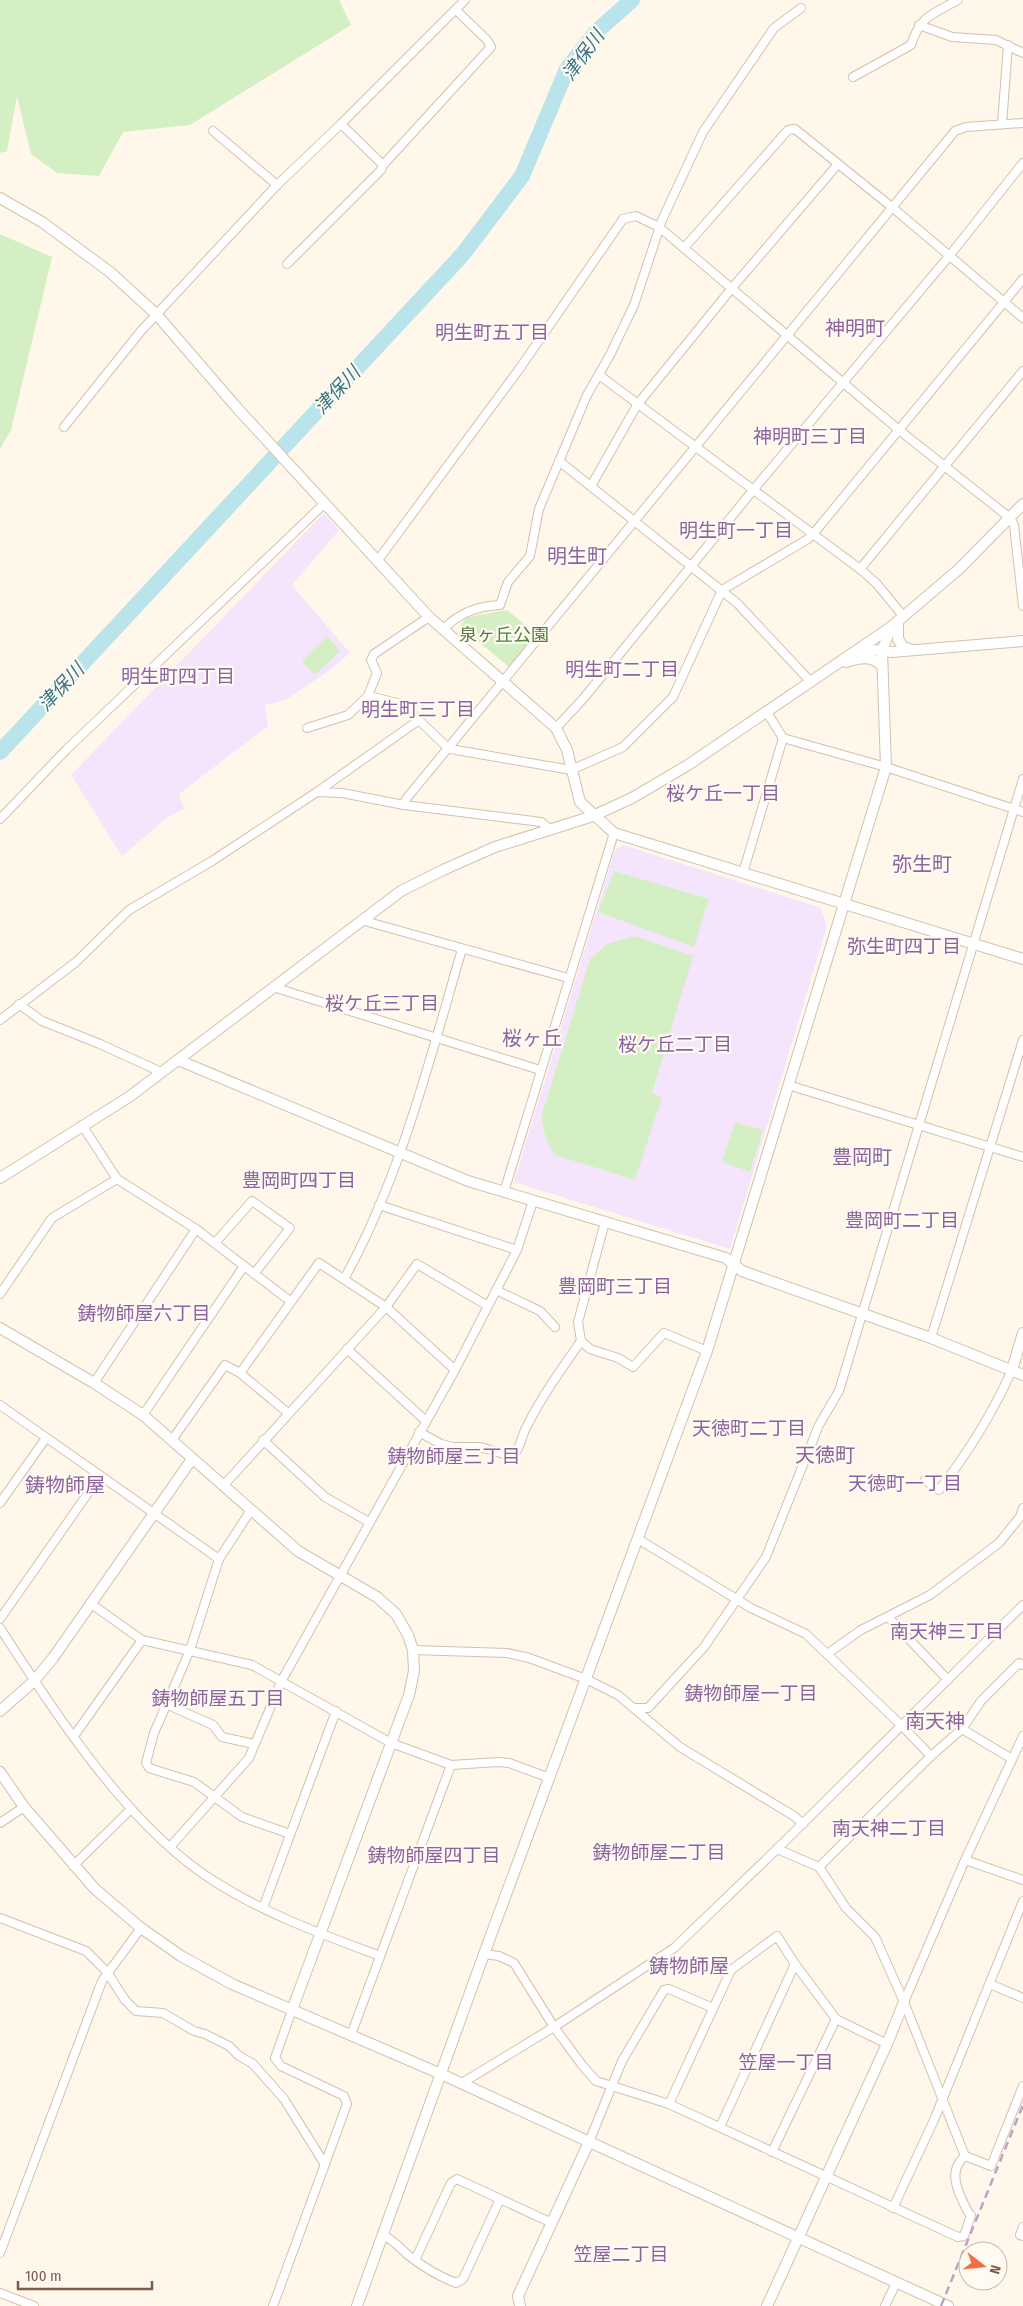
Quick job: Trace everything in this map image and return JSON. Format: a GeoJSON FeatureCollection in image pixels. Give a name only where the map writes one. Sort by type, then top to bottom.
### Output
{"type":"FeatureCollection","features":[{"type":"Feature","properties":{"kind":"street"},"geometry":{"type":"LineString","coordinates":[[64,427],[141,331],[277,185],[465,0]]}},
{"type":"Feature","properties":{"kind":"street"},"geometry":{"type":"LineString","coordinates":[[853,77],[911,45],[918,25],[925,18],[958,0]]}},
{"type":"Feature","properties":{"kind":"street"},"geometry":{"type":"LineString","coordinates":[[442,630],[452,619],[482,606],[500,605],[508,582],[530,556],[538,508],[560,462],[587,395],[634,305],[659,227],[703,132],[774,28],[801,8]]}},
{"type":"Feature","properties":{"kind":"street"},"geometry":{"type":"LineString","coordinates":[[287,264],[381,170],[383,164],[491,47],[487,40],[456,10]]}},
{"type":"Feature","properties":{"kind":"street"},"geometry":{"type":"LineString","coordinates":[[918,25],[952,37],[996,40],[1023,53]]}},
{"type":"Feature","properties":{"kind":"street"},"geometry":{"type":"LineString","coordinates":[[1002,124],[1008,45]]}},
{"type":"Feature","properties":{"kind":"street"},"geometry":{"type":"LineString","coordinates":[[404,805],[406,799],[955,131],[966,127],[1023,123]]}},
{"type":"Feature","properties":{"kind":"street"},"geometry":{"type":"LineString","coordinates":[[341,124],[383,164]]}},
{"type":"Feature","properties":{"kind":"street"},"geometry":{"type":"LineString","coordinates":[[684,248],[788,130],[795,129],[950,255],[1023,318]]}},
{"type":"Feature","properties":{"kind":"street"},"geometry":{"type":"LineString","coordinates":[[213,132],[277,185]]}},
{"type":"Feature","properties":{"kind":"street"},"geometry":{"type":"LineString","coordinates":[[556,728],[583,699],[842,382],[950,255],[1023,163]]}},
{"type":"Feature","properties":{"kind":"street"},"geometry":{"type":"LineString","coordinates":[[590,486],[638,405],[732,288],[838,164]]}},
{"type":"Feature","properties":{"kind":"street"},"geometry":{"type":"LineString","coordinates":[[0,198],[42,222],[110,272],[157,315],[238,408],[442,630],[556,728],[567,750],[580,802],[593,816],[614,833],[1023,959]]}},
{"type":"Feature","properties":{"kind":"street"},"geometry":{"type":"LineString","coordinates":[[378,560],[520,368],[623,218],[636,216],[659,227],[899,430],[1010,518],[1014,525],[1021,557],[1023,606]]}},
{"type":"Feature","properties":{"kind":"street"},"geometry":{"type":"LineString","coordinates":[[368,696],[402,704],[448,748],[571,770],[623,748],[673,697],[722,590],[808,539],[814,533],[1023,279]]}},
{"type":"Feature","properties":{"kind":"street"},"geometry":{"type":"LineString","coordinates":[[860,569],[1023,371]]}},
{"type":"Feature","properties":{"kind":"street"},"geometry":{"type":"LineString","coordinates":[[599,374],[638,405],[814,533],[876,583],[898,622],[898,638],[903,647],[913,651]]}},
{"type":"Feature","properties":{"kind":"street"},"geometry":{"type":"LineString","coordinates":[[560,462],[737,603],[811,682]]}},
{"type":"Feature","properties":{"kind":"street"},"geometry":{"type":"LineString","coordinates":[[0,819],[66,750],[322,499]]}},
{"type":"Feature","properties":{"kind":"street"},"geometry":{"type":"LineString","coordinates":[[2,1174],[129,1097],[361,920],[401,892],[443,870],[495,847],[593,816],[632,798],[688,765],[766,711],[839,664],[898,622],[959,569],[1023,504]]}},
{"type":"Feature","properties":{"kind":"street"},"geometry":{"type":"LineString","coordinates":[[307,728],[348,715],[368,696],[376,679],[377,673],[371,660],[374,654],[429,616]]}},
{"type":"Feature","properties":{"kind":"street"},"geometry":{"type":"LineString","coordinates":[[358,2305],[484,1954],[707,1351],[886,767],[882,666],[898,622]]}},
{"type":"Feature","properties":{"kind":"street"},"geometry":{"type":"LineString","coordinates":[[861,649],[887,652],[913,651],[1023,641]]}},
{"type":"Feature","properties":{"kind":"street"},"geometry":{"type":"LineString","coordinates":[[839,664],[867,658],[876,660],[882,666]]}},
{"type":"Feature","properties":{"kind":"street"},"geometry":{"type":"LineString","coordinates":[[766,711],[783,738],[886,767],[1023,812]]}},
{"type":"Feature","properties":{"kind":"street"},"geometry":{"type":"LineString","coordinates":[[0,1020],[76,962],[129,910],[212,861],[317,792],[419,720]]}},
{"type":"Feature","properties":{"kind":"street"},"geometry":{"type":"LineString","coordinates":[[743,873],[783,738]]}},
{"type":"Feature","properties":{"kind":"street"},"geometry":{"type":"LineString","coordinates":[[636,1708],[648,1708],[704,1647],[766,1557],[820,1425],[838,1391],[1023,779]]}},
{"type":"Feature","properties":{"kind":"street"},"geometry":{"type":"LineString","coordinates":[[317,792],[342,793],[404,805],[541,822],[550,829]]}},
{"type":"Feature","properties":{"kind":"street"},"geometry":{"type":"LineString","coordinates":[[504,1192],[568,978],[614,833]]}},
{"type":"Feature","properties":{"kind":"street"},"geometry":{"type":"LineString","coordinates":[[361,920],[568,978]]}},
{"type":"Feature","properties":{"kind":"street"},"geometry":{"type":"LineString","coordinates":[[344,1279],[379,1204],[399,1152],[436,1038],[462,949]]}},
{"type":"Feature","properties":{"kind":"street"},"geometry":{"type":"LineString","coordinates":[[273,987],[540,1070]]}},
{"type":"Feature","properties":{"kind":"street"},"geometry":{"type":"LineString","coordinates":[[19,1004],[42,1021],[100,1044],[161,1072]]}},
{"type":"Feature","properties":{"kind":"street"},"geometry":{"type":"LineString","coordinates":[[931,1338],[1023,1040]]}},
{"type":"Feature","properties":{"kind":"street"},"geometry":{"type":"LineString","coordinates":[[178,1060],[468,1181],[726,1258],[742,1270],[931,1338],[1023,1375]]}},
{"type":"Feature","properties":{"kind":"street"},"geometry":{"type":"LineString","coordinates":[[788,1086],[1023,1157]]}},
{"type":"Feature","properties":{"kind":"street"},"geometry":{"type":"LineString","coordinates":[[82,1125],[117,1179],[196,1229],[290,1301]]}},
{"type":"Feature","properties":{"kind":"street"},"geometry":{"type":"LineString","coordinates":[[0,1294],[52,1218],[117,1179]]}},
{"type":"Feature","properties":{"kind":"street"},"geometry":{"type":"LineString","coordinates":[[215,1243],[252,1201],[290,1228],[254,1274]]}},
{"type":"Feature","properties":{"kind":"street"},"geometry":{"type":"LineString","coordinates":[[170,1847],[249,1758],[282,1680],[455,1370],[517,1250],[533,1201]]}},
{"type":"Feature","properties":{"kind":"street"},"geometry":{"type":"LineString","coordinates":[[379,1204],[517,1250]]}},
{"type":"Feature","properties":{"kind":"street"},"geometry":{"type":"LineString","coordinates":[[605,1222],[578,1322],[581,1341],[590,1349],[618,1358],[633,1366],[664,1332],[707,1351]]}},
{"type":"Feature","properties":{"kind":"street"},"geometry":{"type":"LineString","coordinates":[[94,1383],[196,1229]]}},
{"type":"Feature","properties":{"kind":"street"},"geometry":{"type":"LineString","coordinates":[[240,1373],[319,1263],[386,1307],[455,1370]]}},
{"type":"Feature","properties":{"kind":"street"},"geometry":{"type":"LineString","coordinates":[[222,1486],[386,1307],[417,1264],[488,1306]]}},
{"type":"Feature","properties":{"kind":"street"},"geometry":{"type":"LineString","coordinates":[[143,1415],[244,1266]]}},
{"type":"Feature","properties":{"kind":"street"},"geometry":{"type":"LineString","coordinates":[[496,1290],[540,1311],[555,1327]]}},
{"type":"Feature","properties":{"kind":"street"},"geometry":{"type":"LineString","coordinates":[[0,1328],[94,1383],[143,1415],[298,1551],[377,1597],[396,1614],[408,1635],[413,1650],[414,1671],[409,1695],[275,2058],[281,2066],[344,2096],[347,2104],[273,2306]]}},
{"type":"Feature","properties":{"kind":"street"},"geometry":{"type":"LineString","coordinates":[[925,1480],[939,1490],[960,1464],[1003,1389],[1012,1370],[1023,1332]]}},
{"type":"Feature","properties":{"kind":"street"},"geometry":{"type":"LineString","coordinates":[[419,1432],[441,1444],[453,1447],[480,1446],[512,1456],[517,1452],[526,1428],[552,1383],[581,1341]]}},
{"type":"Feature","properties":{"kind":"street"},"geometry":{"type":"LineString","coordinates":[[347,1349],[426,1421]]}},
{"type":"Feature","properties":{"kind":"street"},"geometry":{"type":"LineString","coordinates":[[172,1440],[225,1365],[240,1373],[288,1413]]}},
{"type":"Feature","properties":{"kind":"street"},"geometry":{"type":"LineString","coordinates":[[0,1405],[220,1559]]}},
{"type":"Feature","properties":{"kind":"street"},"geometry":{"type":"LineString","coordinates":[[0,1503],[46,1438]]}},
{"type":"Feature","properties":{"kind":"street"},"geometry":{"type":"LineString","coordinates":[[263,1440],[325,1497],[369,1522]]}},
{"type":"Feature","properties":{"kind":"street"},"geometry":{"type":"LineString","coordinates":[[0,1711],[34,1681],[192,1458]]}},
{"type":"Feature","properties":{"kind":"street"},"geometry":{"type":"LineString","coordinates":[[0,1619],[100,1476]]}},
{"type":"Feature","properties":{"kind":"street"},"geometry":{"type":"LineString","coordinates":[[827,1654],[861,1630],[889,1618],[930,1595],[999,1542],[1020,1517],[1023,1508]]}},
{"type":"Feature","properties":{"kind":"street"},"geometry":{"type":"LineString","coordinates":[[251,1510],[220,1559],[190,1650],[154,1733],[146,1763],[149,1768],[194,1782],[242,1817],[290,1834]]}},
{"type":"Feature","properties":{"kind":"street"},"geometry":{"type":"LineString","coordinates":[[638,1539],[750,1608],[806,1634],[931,1756]]}},
{"type":"Feature","properties":{"kind":"street"},"geometry":{"type":"LineString","coordinates":[[90,1603],[142,1640],[252,1665],[282,1680],[391,1743],[451,1765],[498,1762],[550,1778]]}},
{"type":"Feature","properties":{"kind":"street"},"geometry":{"type":"LineString","coordinates":[[462,2083],[554,2027],[674,1948],[777,1850],[1023,1605]]}},
{"type":"Feature","properties":{"kind":"street"},"geometry":{"type":"LineString","coordinates":[[889,1618],[948,1680]]}},
{"type":"Feature","properties":{"kind":"street"},"geometry":{"type":"LineString","coordinates":[[0,1628],[34,1681],[74,1736],[131,1809],[170,1847],[216,1883],[263,1908],[320,1934],[380,1956]]}},
{"type":"Feature","properties":{"kind":"street"},"geometry":{"type":"LineString","coordinates":[[74,1736],[142,1640]]}},
{"type":"Feature","properties":{"kind":"street"},"geometry":{"type":"LineString","coordinates":[[413,1650],[507,1653],[530,1658],[586,1679],[618,1695],[636,1708],[680,1747],[794,1816],[802,1824]]}},
{"type":"Feature","properties":{"kind":"street"},"geometry":{"type":"LineString","coordinates":[[819,1867],[931,1756],[962,1729],[981,1701],[1019,1663],[1023,1665]]}},
{"type":"Feature","properties":{"kind":"street"},"geometry":{"type":"LineString","coordinates":[[166,1704],[212,1725],[222,1738],[254,1744]]}},
{"type":"Feature","properties":{"kind":"street"},"geometry":{"type":"LineString","coordinates":[[263,1908],[336,1711]]}},
{"type":"Feature","properties":{"kind":"street"},"geometry":{"type":"LineString","coordinates":[[962,1729],[1012,1759]]}},
{"type":"Feature","properties":{"kind":"street"},"geometry":{"type":"LineString","coordinates":[[767,2306],[887,2044],[965,1860],[1023,1736]]}},
{"type":"Feature","properties":{"kind":"street"},"geometry":{"type":"LineString","coordinates":[[352,2035],[451,1765]]}},
{"type":"Feature","properties":{"kind":"street"},"geometry":{"type":"LineString","coordinates":[[0,1772],[24,1806],[95,1890],[141,1928],[181,1956],[232,1984],[462,2083],[798,2239],[948,2306]]}},
{"type":"Feature","properties":{"kind":"street"},"geometry":{"type":"LineString","coordinates":[[0,1823],[24,1806]]}},
{"type":"Feature","properties":{"kind":"street"},"geometry":{"type":"LineString","coordinates":[[73,1866],[131,1809]]}},
{"type":"Feature","properties":{"kind":"street"},"geometry":{"type":"LineString","coordinates":[[777,1850],[819,1867],[846,1908],[875,1937],[904,2002],[965,2156],[991,2166],[1023,2086]]}},
{"type":"Feature","properties":{"kind":"street"},"geometry":{"type":"LineString","coordinates":[[965,1860],[1023,1880]]}},
{"type":"Feature","properties":{"kind":"street"},"geometry":{"type":"LineString","coordinates":[[893,2208],[942,2098],[1023,1901]]}},
{"type":"Feature","properties":{"kind":"street"},"geometry":{"type":"LineString","coordinates":[[0,1918],[86,1951],[107,1972],[124,2000],[136,2011],[163,2014],[194,2031],[205,2034],[229,2046],[253,2064],[284,2099],[324,2163]]}},
{"type":"Feature","properties":{"kind":"street"},"geometry":{"type":"LineString","coordinates":[[0,2253],[47,2123],[107,1972],[141,1928]]}},
{"type":"Feature","properties":{"kind":"street"},"geometry":{"type":"LineString","coordinates":[[669,2104],[731,1970],[777,1936],[795,1964],[836,2019],[887,2044]]}},
{"type":"Feature","properties":{"kind":"street"},"geometry":{"type":"LineString","coordinates":[[484,1954],[499,1956],[514,1963],[554,2027],[596,2081],[669,2104],[958,2237],[964,2236],[970,2214],[956,2189],[955,2173],[960,2161],[965,2156]]}},
{"type":"Feature","properties":{"kind":"street"},"geometry":{"type":"LineString","coordinates":[[720,2128],[795,1964]]}},
{"type":"Feature","properties":{"kind":"street"},"geometry":{"type":"LineString","coordinates":[[990,1984],[1023,1998]]}},
{"type":"Feature","properties":{"kind":"street"},"geometry":{"type":"LineString","coordinates":[[517,2305],[518,2296],[589,2142],[622,2061],[664,1990],[669,1989],[713,2008]]}},
{"type":"Feature","properties":{"kind":"street"},"geometry":{"type":"LineString","coordinates":[[772,2152],[836,2019]]}},
{"type":"Feature","properties":{"kind":"street"},"geometry":{"type":"LineString","coordinates":[[415,2260],[451,2183],[456,2179],[552,2223]]}},
{"type":"Feature","properties":{"kind":"street"},"geometry":{"type":"LineString","coordinates":[[383,2235],[394,2241],[436,2276],[456,2283],[463,2279],[500,2199]]}},
{"type":"Feature","properties":{"kind":"street"},"geometry":{"type":"LineString","coordinates":[[1023,2227],[1020,2235],[1023,2236]]}},
{"type":"Feature","properties":{"kind":"street"},"geometry":{"type":"LineString","coordinates":[[886,2306],[896,2283]]}},
{"type":"Feature","properties":{"kind":"street"},"geometry":{"type":"LineString","coordinates":[[0,2293],[34,2306]]}},
{"type":"Feature","properties":{"kind":"shaded area"},"geometry":{"type":"Polygon","coordinates":[[[324,513],[339,530],[292,585],[350,653],[330,670],[286,700],[265,705],[268,726],[179,794],[184,809],[168,817],[122,856],[71,775],[324,513]]]}},
{"type":"Feature","properties":{"kind":"shaded area"},"geometry":{"type":"Polygon","coordinates":[[[623,845],[821,908],[827,926],[730,1249],[514,1182],[615,850],[623,845]]]}},
{"type":"Feature","properties":{"kind":"green space"},"geometry":{"type":"Polygon","coordinates":[[[0,0],[339,0],[351,25],[190,125],[123,132],[99,176],[57,173],[31,154],[17,96],[7,151],[0,153],[0,0]]]}},
{"type":"Feature","properties":{"kind":"green space"},"geometry":{"type":"Polygon","coordinates":[[[0,234],[52,257],[11,430],[0,449],[0,234]]]}},
{"type":"Feature","properties":{"kind":"green space","name":"泉ヶ丘公園"},"geometry":{"type":"Polygon","coordinates":[[[507,610],[536,634],[509,667],[460,626],[467,617],[507,610]]]}},
{"type":"Feature","properties":{"kind":"green space"},"geometry":{"type":"Polygon","coordinates":[[[327,636],[340,651],[315,675],[302,661],[327,636]]]}},
{"type":"Feature","properties":{"kind":"green space"},"geometry":{"type":"Polygon","coordinates":[[[614,871],[709,899],[694,947],[598,912],[614,871]]]}},
{"type":"Feature","properties":{"kind":"green space"},"geometry":{"type":"Polygon","coordinates":[[[635,936],[693,956],[652,1093],[662,1097],[635,1180],[555,1155],[547,1142],[541,1118],[590,959],[607,944],[635,936]]]}},
{"type":"Feature","properties":{"kind":"green space"},"geometry":{"type":"Polygon","coordinates":[[[735,1122],[763,1130],[750,1172],[722,1162],[735,1122]]]}},
{"type":"Feature","properties":{"kind":"waterway","name":"津保川"},"geometry":{"type":"LineString","coordinates":[[0,752],[463,254],[522,176],[567,69],[597,31],[632,0]]}},
{"type":"Feature","properties":{"kind":"railway"},"geometry":{"type":"LineString","coordinates":[[941,2306],[1023,2105]]}},
{"type":"Feature","properties":{"kind":"district","name":"神明町"},"geometry":{"type":"Point","coordinates":[855,328]}},
{"type":"Feature","properties":{"kind":"district","name":"明生町五丁目"},"geometry":{"type":"Point","coordinates":[492,332]}},
{"type":"Feature","properties":{"kind":"district","name":"神明町三丁目"},"geometry":{"type":"Point","coordinates":[810,436]}},
{"type":"Feature","properties":{"kind":"district","name":"明生町一丁目"},"geometry":{"type":"Point","coordinates":[736,530]}},
{"type":"Feature","properties":{"kind":"district","name":"明生町"},"geometry":{"type":"Point","coordinates":[577,556]}},
{"type":"Feature","properties":{"kind":"district","name":"明生町二丁目"},"geometry":{"type":"Point","coordinates":[622,669]}},
{"type":"Feature","properties":{"kind":"district","name":"明生町四丁目"},"geometry":{"type":"Point","coordinates":[178,676]}},
{"type":"Feature","properties":{"kind":"district","name":"明生町三丁目"},"geometry":{"type":"Point","coordinates":[418,709]}},
{"type":"Feature","properties":{"kind":"district","name":"桜ケ丘一丁目"},"geometry":{"type":"Point","coordinates":[723,793]}},
{"type":"Feature","properties":{"kind":"district","name":"弥生町"},"geometry":{"type":"Point","coordinates":[922,864]}},
{"type":"Feature","properties":{"kind":"district","name":"弥生町四丁目"},"geometry":{"type":"Point","coordinates":[904,946]}},
{"type":"Feature","properties":{"kind":"district","name":"桜ケ丘三丁目"},"geometry":{"type":"Point","coordinates":[382,1003]}},
{"type":"Feature","properties":{"kind":"district","name":"桜ヶ丘"},"geometry":{"type":"Point","coordinates":[532,1038]}},
{"type":"Feature","properties":{"kind":"district","name":"桜ケ丘二丁目"},"geometry":{"type":"Point","coordinates":[675,1044]}},
{"type":"Feature","properties":{"kind":"district","name":"豊岡町"},"geometry":{"type":"Point","coordinates":[862,1157]}},
{"type":"Feature","properties":{"kind":"district","name":"豊岡町四丁目"},"geometry":{"type":"Point","coordinates":[299,1180]}},
{"type":"Feature","properties":{"kind":"district","name":"豊岡町二丁目"},"geometry":{"type":"Point","coordinates":[902,1220]}},
{"type":"Feature","properties":{"kind":"district","name":"豊岡町三丁目"},"geometry":{"type":"Point","coordinates":[615,1286]}},
{"type":"Feature","properties":{"kind":"district","name":"鋳物師屋六丁目"},"geometry":{"type":"Point","coordinates":[144,1313]}},
{"type":"Feature","properties":{"kind":"district","name":"天徳町二丁目"},"geometry":{"type":"Point","coordinates":[749,1428]}},
{"type":"Feature","properties":{"kind":"district","name":"天徳町"},"geometry":{"type":"Point","coordinates":[825,1455]}},
{"type":"Feature","properties":{"kind":"district","name":"鋳物師屋三丁目"},"geometry":{"type":"Point","coordinates":[454,1456]}},
{"type":"Feature","properties":{"kind":"district","name":"天徳町一丁目"},"geometry":{"type":"Point","coordinates":[905,1483]}},
{"type":"Feature","properties":{"kind":"district","name":"鋳物師屋"},"geometry":{"type":"Point","coordinates":[65,1485]}},
{"type":"Feature","properties":{"kind":"district","name":"南天神三丁目"},"geometry":{"type":"Point","coordinates":[947,1631]}},
{"type":"Feature","properties":{"kind":"district","name":"鋳物師屋一丁目"},"geometry":{"type":"Point","coordinates":[751,1693]}},
{"type":"Feature","properties":{"kind":"district","name":"鋳物師屋五丁目"},"geometry":{"type":"Point","coordinates":[218,1698]}},
{"type":"Feature","properties":{"kind":"district","name":"南天神"},"geometry":{"type":"Point","coordinates":[935,1721]}},
{"type":"Feature","properties":{"kind":"district","name":"南天神二丁目"},"geometry":{"type":"Point","coordinates":[889,1828]}},
{"type":"Feature","properties":{"kind":"district","name":"鋳物師屋二丁目"},"geometry":{"type":"Point","coordinates":[659,1852]}},
{"type":"Feature","properties":{"kind":"district","name":"鋳物師屋四丁目"},"geometry":{"type":"Point","coordinates":[434,1855]}},
{"type":"Feature","properties":{"kind":"district","name":"鋳物師屋"},"geometry":{"type":"Point","coordinates":[689,1966]}},
{"type":"Feature","properties":{"kind":"district","name":"笠屋一丁目"},"geometry":{"type":"Point","coordinates":[786,2062]}},
{"type":"Feature","properties":{"kind":"district","name":"笠屋二丁目"},"geometry":{"type":"Point","coordinates":[621,2254]}}]}
